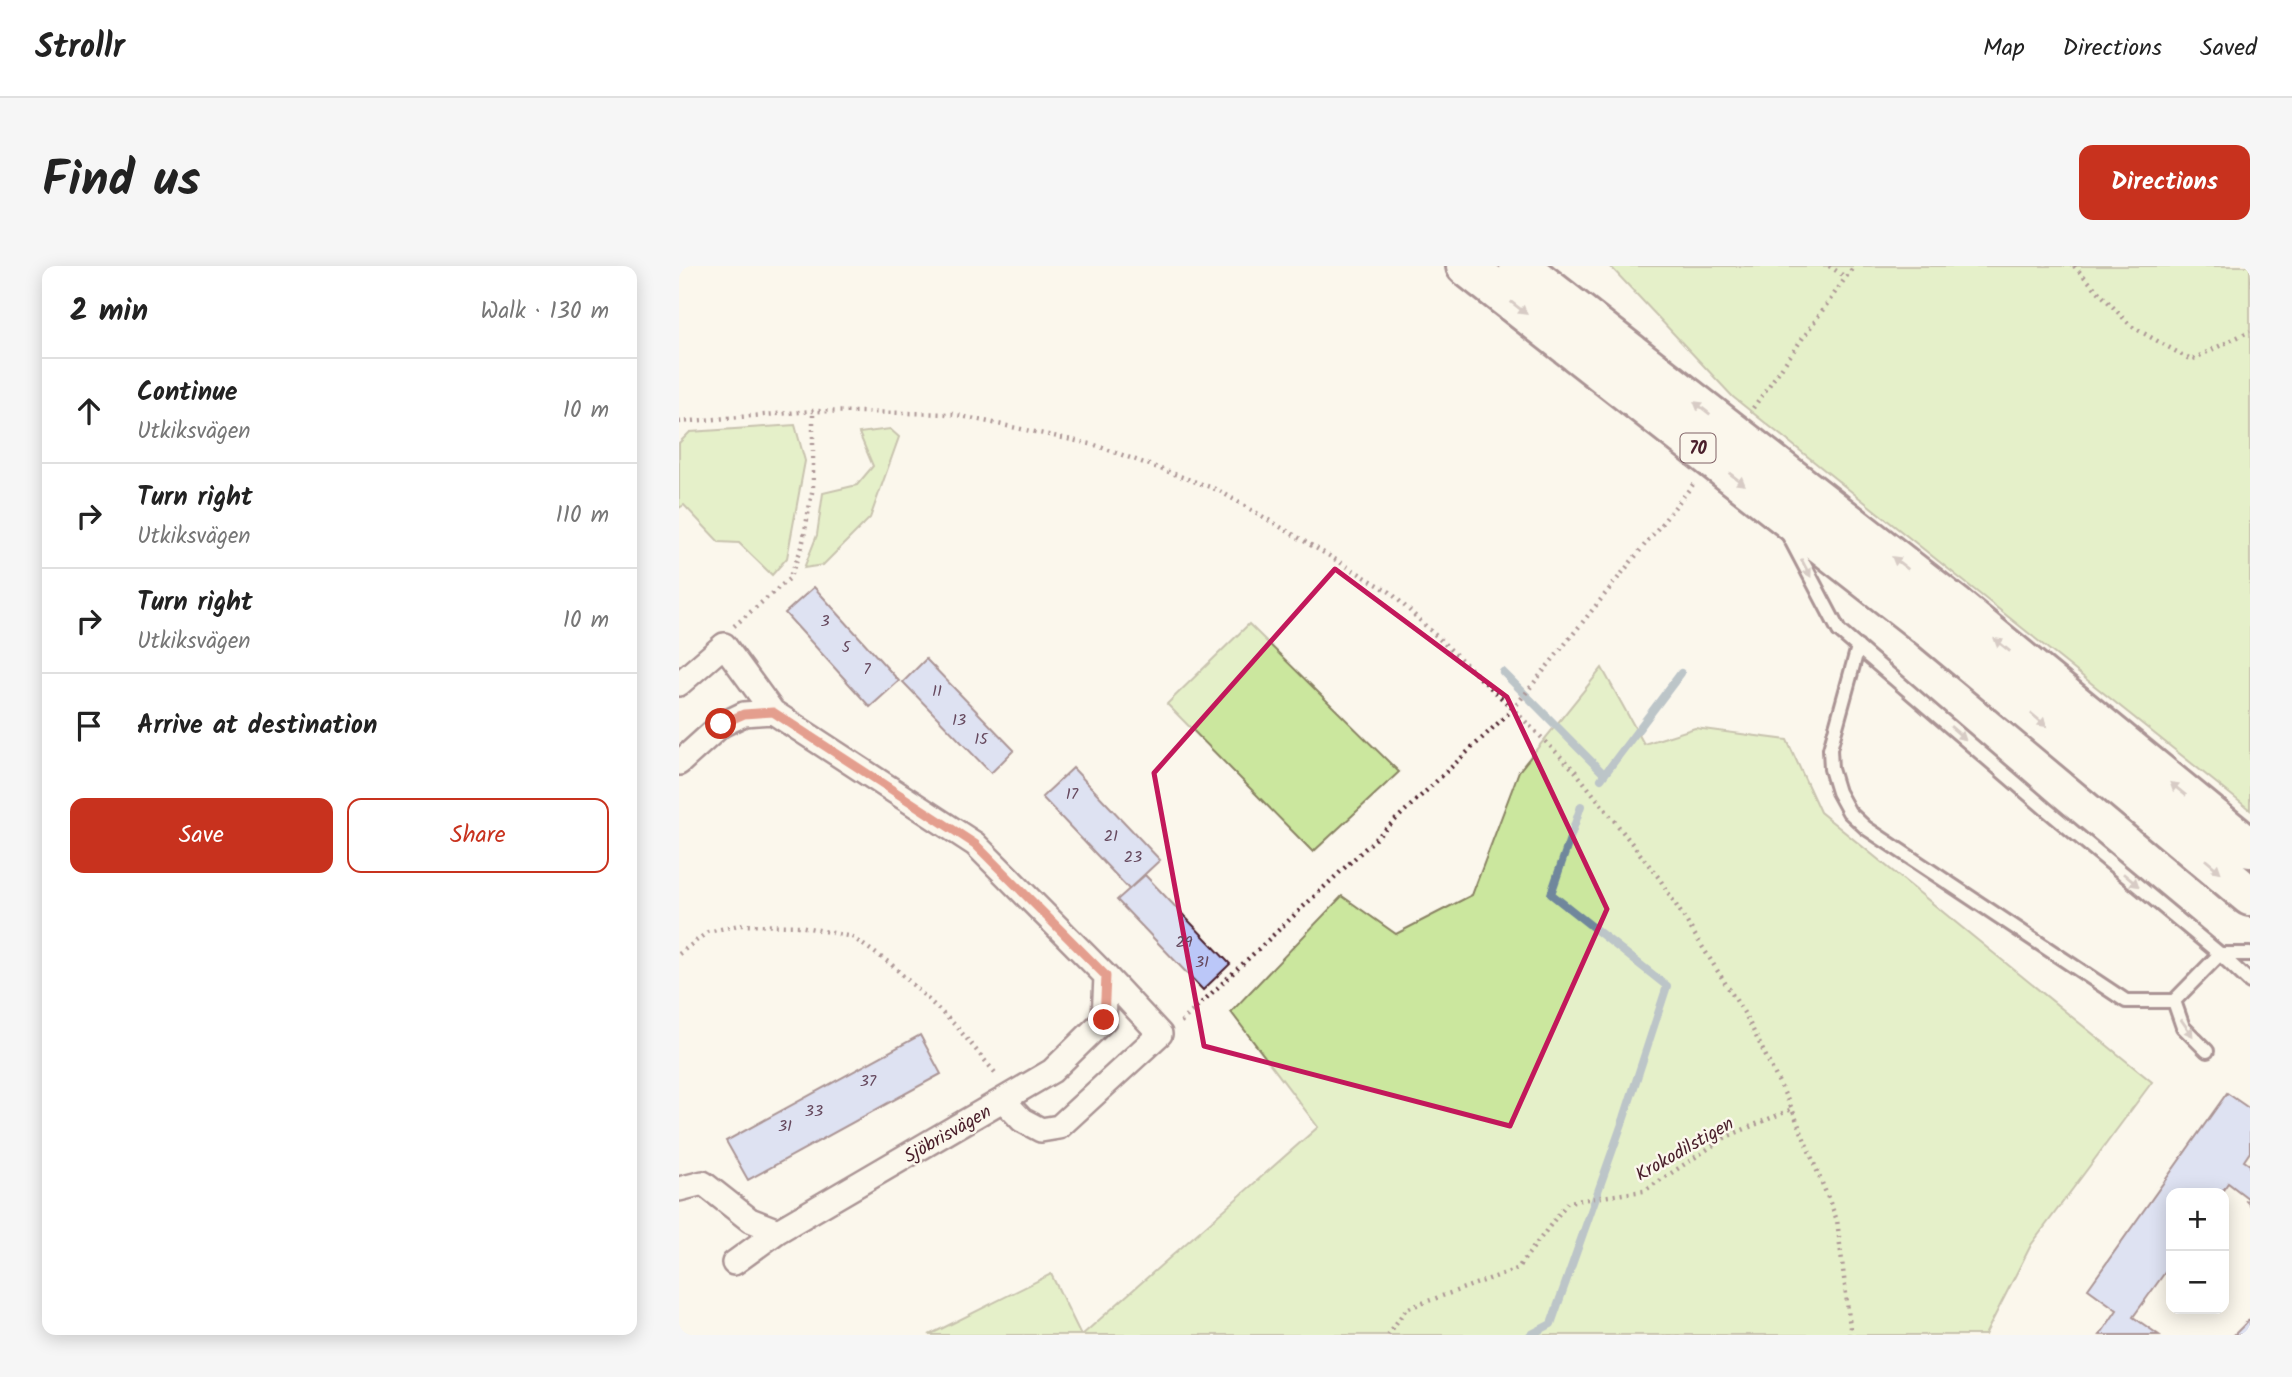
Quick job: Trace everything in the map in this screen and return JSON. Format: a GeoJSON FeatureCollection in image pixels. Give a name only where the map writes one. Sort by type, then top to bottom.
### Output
{"type":"FeatureCollection","features":[{"type":"Feature","properties":{"kind":"highway","name":"70"},"geometry":{"type":"LineString","coordinates":[[1466,266],[1930,629],[2250,896]]}},
{"type":"Feature","properties":{"kind":"highway","name":"70"},"geometry":{"type":"LineString","coordinates":[[1519,266],[1954,605],[2250,848]]}},
{"type":"Feature","properties":{"kind":"street"},"geometry":{"type":"LineString","coordinates":[[679,684],[724,645],[773,712],[975,844],[1160,1034],[1059,1127],[1041,1130],[1022,1120],[1008,1097]]}},
{"type":"Feature","properties":{"kind":"street"},"geometry":{"type":"LineString","coordinates":[[679,763],[721,724],[744,714],[773,712]]}},
{"type":"Feature","properties":{"kind":"street","name":"Sjöbrisvägen"},"geometry":{"type":"LineString","coordinates":[[734,1264],[778,1231],[1052,1071],[1104,1020],[1106,976]]}},
{"type":"Feature","properties":{"kind":"street"},"geometry":{"type":"LineString","coordinates":[[679,1189],[703,1183],[750,1220],[778,1231]]}},
{"type":"Feature","properties":{"kind":"lane"},"geometry":{"type":"LineString","coordinates":[[1774,508],[1839,631],[2250,982]]}},
{"type":"Feature","properties":{"kind":"lane"},"geometry":{"type":"LineString","coordinates":[[1858,647],[1830,748],[1831,769],[1838,792],[1849,812],[1865,828],[2126,1001],[2174,1001],[2220,954],[2250,954]]}},
{"type":"Feature","properties":{"kind":"lane"},"geometry":{"type":"LineString","coordinates":[[2174,1001],[2183,1027],[2207,1051]]}},
{"type":"Feature","properties":{"kind":"path"},"geometry":{"type":"LineString","coordinates":[[1829,266],[1844,276]]}},
{"type":"Feature","properties":{"kind":"path"},"geometry":{"type":"LineString","coordinates":[[1752,408],[1844,276],[1854,266]]}},
{"type":"Feature","properties":{"kind":"path"},"geometry":{"type":"LineString","coordinates":[[2074,266],[2131,326],[2191,360],[2250,331]]}},
{"type":"Feature","properties":{"kind":"path"},"geometry":{"type":"LineString","coordinates":[[724,645],[729,631],[789,579],[802,547],[813,487],[813,411]]}},
{"type":"Feature","properties":{"kind":"path"},"geometry":{"type":"LineString","coordinates":[[679,422],[813,411],[952,414],[1095,445],[1218,491],[1390,592],[1575,771],[1659,877],[1746,1016],[1792,1109],[1837,1220],[1849,1335]]}},
{"type":"Feature","properties":{"kind":"path"},"geometry":{"type":"LineString","coordinates":[[1160,1034],[1176,1026],[1513,709],[1696,482]]}},
{"type":"Feature","properties":{"kind":"path"},"geometry":{"type":"LineString","coordinates":[[679,954],[708,932],[739,925],[800,926],[852,937],[891,964],[956,1026],[1008,1097]]}},
{"type":"Feature","properties":{"kind":"path","name":"Krokodilstigen"},"geometry":{"type":"LineString","coordinates":[[1388,1335],[1406,1309],[1517,1269],[1567,1202],[1644,1191],[1726,1137],[1792,1109]]}},
{"type":"Feature","properties":{"kind":"highlighted area"},"geometry":{"type":"Polygon","coordinates":[[[1335,569],[1507,697],[1607,909],[1510,1126],[1204,1046],[1154,773],[1335,569]]]}},
{"type":"Feature","properties":{"kind":"green space"},"geometry":{"type":"Polygon","coordinates":[[[1610,266],[2250,266],[2250,810],[1733,397],[1610,266]]]}},
{"type":"Feature","properties":{"kind":"green space"},"geometry":{"type":"Polygon","coordinates":[[[795,425],[805,461],[787,558],[772,575],[739,543],[719,542],[684,505],[679,508],[679,443],[690,432],[795,425]]]}},
{"type":"Feature","properties":{"kind":"green space"},"geometry":{"type":"Polygon","coordinates":[[[890,429],[899,437],[870,518],[823,565],[804,568],[817,535],[823,493],[857,485],[873,466],[859,433],[890,429]]]}},
{"type":"Feature","properties":{"kind":"green space"},"geometry":{"type":"Polygon","coordinates":[[[1249,624],[1399,772],[1313,852],[1167,704],[1249,624]]]}},
{"type":"Feature","properties":{"kind":"green space"},"geometry":{"type":"Polygon","coordinates":[[[1602,668],[1644,744],[1695,728],[1787,740],[1820,812],[2152,1082],[2031,1245],[1985,1335],[1082,1335],[1318,1127],[1231,1012],[1342,896],[1396,934],[1472,895],[1519,771],[1602,668]]]}},
{"type":"Feature","properties":{"kind":"green space"},"geometry":{"type":"Polygon","coordinates":[[[1051,1274],[1081,1335],[929,1335],[1051,1274]]]}},
{"type":"Feature","properties":{"kind":"building"},"geometry":{"type":"Polygon","coordinates":[[[814,587],[899,681],[870,707],[785,613],[814,587]]]}},
{"type":"Feature","properties":{"kind":"building"},"geometry":{"type":"Polygon","coordinates":[[[926,659],[1014,750],[991,773],[903,682],[926,659]]]}},
{"type":"Feature","properties":{"kind":"building"},"geometry":{"type":"Polygon","coordinates":[[[1073,768],[1160,860],[1129,889],[1042,797],[1073,768]]]}},
{"type":"Feature","properties":{"kind":"building"},"geometry":{"type":"Polygon","coordinates":[[[1145,875],[1230,964],[1203,990],[1117,900],[1145,875]]]}},
{"type":"Feature","properties":{"kind":"building"},"geometry":{"type":"Polygon","coordinates":[[[920,1035],[941,1074],[748,1180],[726,1141],[920,1035]]]}},
{"type":"Feature","properties":{"kind":"building"},"geometry":{"type":"Polygon","coordinates":[[[2227,1093],[2250,1109],[2250,1152],[2244,1161],[2250,1165],[2250,1205],[2246,1201],[2249,1199],[2228,1183],[2224,1188],[2166,1188],[2166,1271],[2133,1317],[2159,1335],[2100,1335],[2117,1310],[2088,1289],[2227,1093]]]}},
{"type":"Feature","properties":{"kind":"building"},"geometry":{"type":"Polygon","coordinates":[[[2250,1319],[2250,1335],[2234,1335],[2250,1319]]]}},
{"type":"Feature","properties":{"kind":"waterway"},"geometry":{"type":"LineString","coordinates":[[1503,672],[1604,774]]}},
{"type":"Feature","properties":{"kind":"waterway"},"geometry":{"type":"LineString","coordinates":[[1601,779],[1681,673]]}},
{"type":"Feature","properties":{"kind":"waterway"},"geometry":{"type":"LineString","coordinates":[[1530,1335],[1551,1324],[1624,1118],[1667,986],[1551,894],[1581,806]]}},
{"type":"Feature","properties":{"kind":"route"},"geometry":{"type":"LineString","coordinates":[[721,724],[744,714],[773,712],[975,844],[1106,976],[1104,1020]]}}]}
